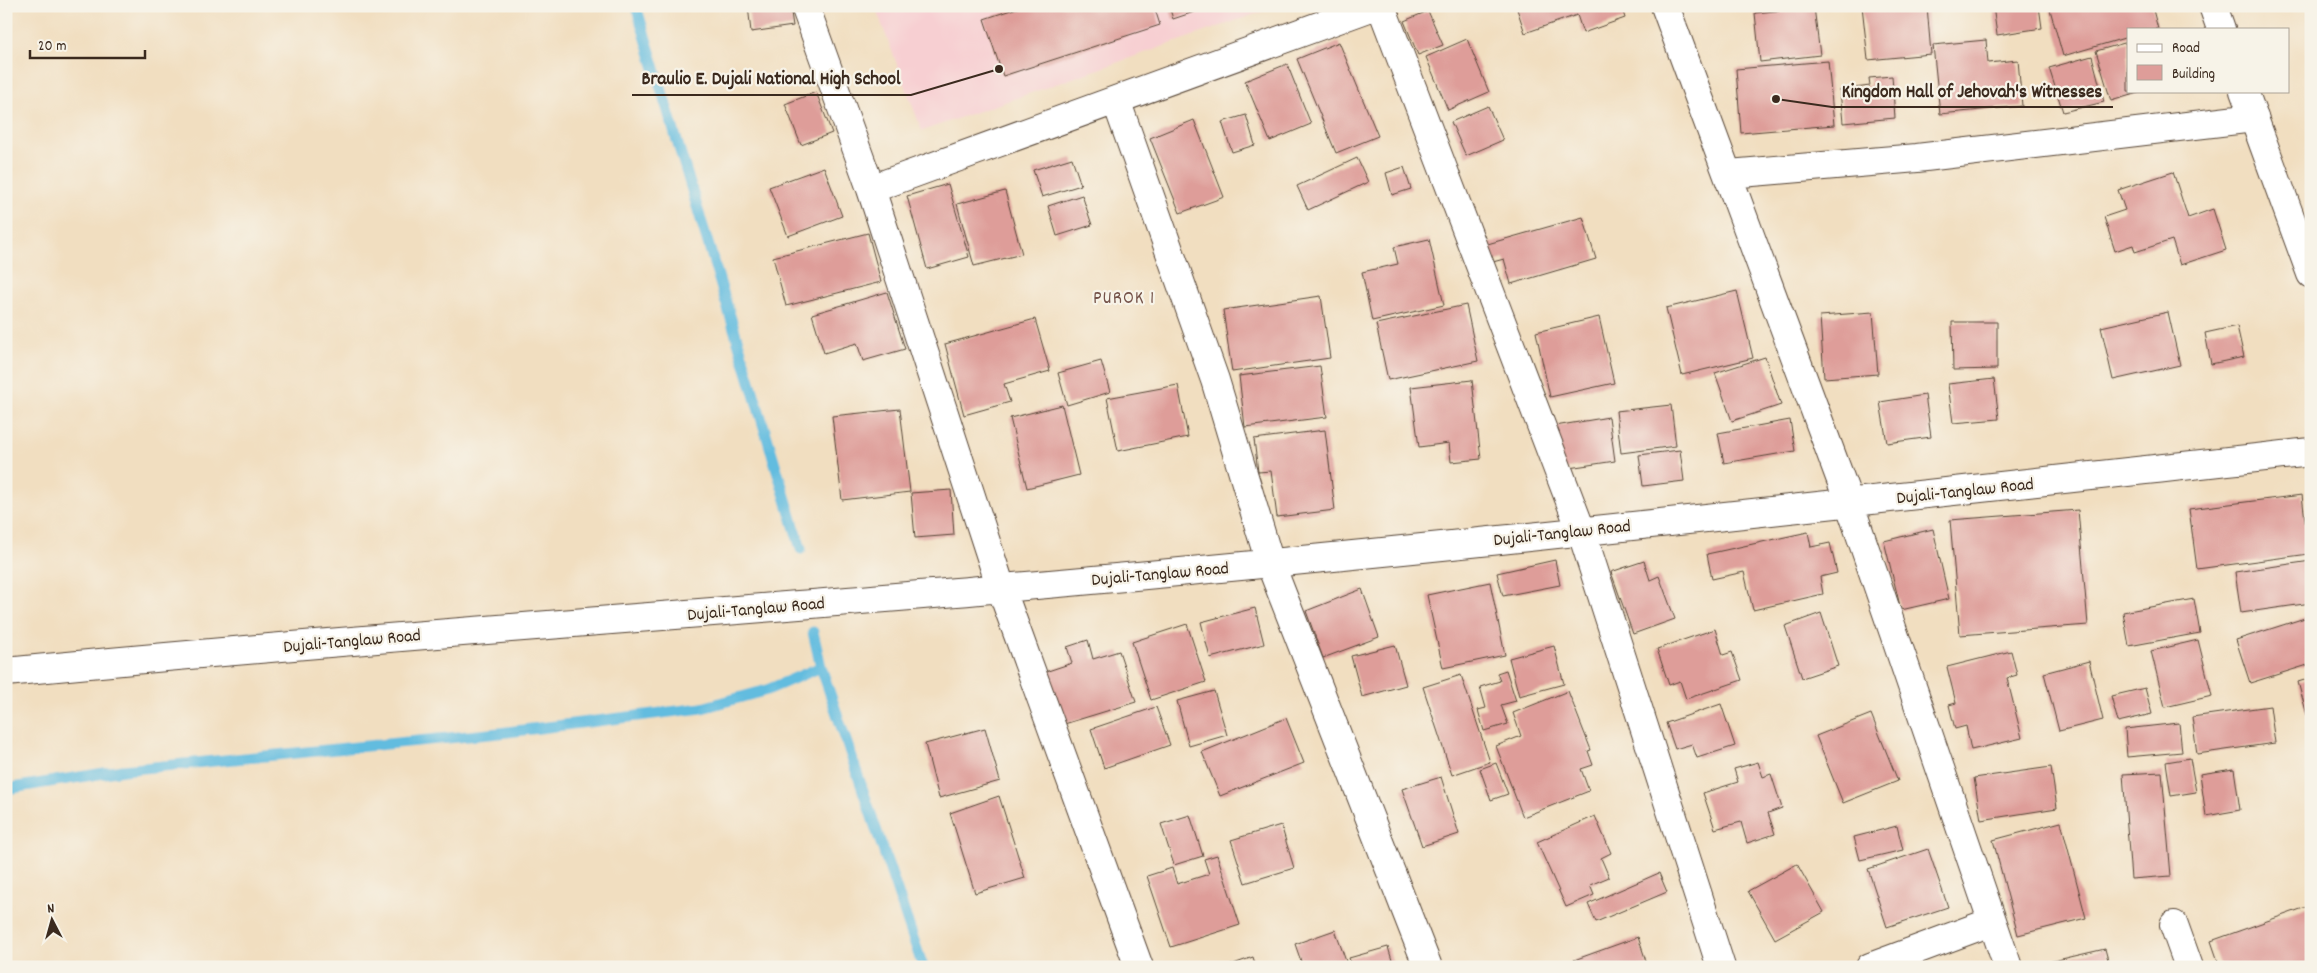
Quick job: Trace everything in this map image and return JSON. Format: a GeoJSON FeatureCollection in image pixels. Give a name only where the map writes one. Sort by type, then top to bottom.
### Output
{"type":"FeatureCollection","features":[{"type":"Feature","properties":{"kind":"street"},"geometry":{"type":"LineString","coordinates":[[805,6],[871,189],[1001,588],[1139,967]]}},
{"type":"Feature","properties":{"kind":"street"},"geometry":{"type":"LineString","coordinates":[[871,189],[1374,6]]}},
{"type":"Feature","properties":{"kind":"street"},"geometry":{"type":"LineString","coordinates":[[1381,6],[1582,530],[1721,967]]}},
{"type":"Feature","properties":{"kind":"street"},"geometry":{"type":"LineString","coordinates":[[1665,6],[1729,174],[1849,502],[2008,967]]}},
{"type":"Feature","properties":{"kind":"street"},"geometry":{"type":"LineString","coordinates":[[2213,6],[2222,28]]}},
{"type":"Feature","properties":{"kind":"street"},"geometry":{"type":"LineString","coordinates":[[2244,92],[2311,274]]}},
{"type":"Feature","properties":{"kind":"street"},"geometry":{"type":"LineString","coordinates":[[1116,100],[1215,380],[1270,563],[1428,967]]}},
{"type":"Feature","properties":{"kind":"street"},"geometry":{"type":"LineString","coordinates":[[1729,174],[1917,158],[2254,118]]}},
{"type":"Feature","properties":{"kind":"street","name":"Dujali-Tanglaw Road"},"geometry":{"type":"LineString","coordinates":[[6,672],[223,650],[1001,588],[1270,563],[2311,452]]}},
{"type":"Feature","properties":{"kind":"street"},"geometry":{"type":"LineString","coordinates":[[1870,967],[1992,922]]}},
{"type":"Feature","properties":{"kind":"street"},"geometry":{"type":"LineString","coordinates":[[2174,925],[2189,967]]}},
{"type":"Feature","properties":{"kind":"shaded area"},"geometry":{"type":"Polygon","coordinates":[[[875,6],[1278,6],[922,131],[875,6]]]}},
{"type":"Feature","properties":{"kind":"building"},"geometry":{"type":"Polygon","coordinates":[[[748,6],[790,6],[793,26],[751,32],[748,6]]]}},
{"type":"Feature","properties":{"kind":"building"},"geometry":{"type":"Polygon","coordinates":[[[1023,6],[1154,6],[1160,25],[1003,76],[984,19],[1023,6]]]}},
{"type":"Feature","properties":{"kind":"building"},"geometry":{"type":"Polygon","coordinates":[[[1169,6],[1209,6],[1209,7],[1173,19],[1169,6]]]}},
{"type":"Feature","properties":{"kind":"building"},"geometry":{"type":"Polygon","coordinates":[[[1516,6],[1621,6],[1625,18],[1583,33],[1577,15],[1525,33],[1516,6]]]}},
{"type":"Feature","properties":{"kind":"building"},"geometry":{"type":"Polygon","coordinates":[[[1862,6],[1927,6],[1931,54],[1868,60],[1862,6]]]}},
{"type":"Feature","properties":{"kind":"building"},"geometry":{"type":"Polygon","coordinates":[[[1993,6],[2039,6],[2042,28],[1997,35],[1993,6]]]}},
{"type":"Feature","properties":{"kind":"building"},"geometry":{"type":"Polygon","coordinates":[[[2049,6],[2152,6],[2158,28],[2127,28],[2127,37],[2063,56],[2049,6]]]}},
{"type":"Feature","properties":{"kind":"building"},"geometry":{"type":"Polygon","coordinates":[[[1814,7],[1820,55],[1760,62],[1755,13],[1814,7]]]}},
{"type":"Feature","properties":{"kind":"building"},"geometry":{"type":"Polygon","coordinates":[[[1428,11],[1443,45],[1418,55],[1404,21],[1428,11]]]}},
{"type":"Feature","properties":{"kind":"building"},"geometry":{"type":"Polygon","coordinates":[[[1467,39],[1489,92],[1448,110],[1426,57],[1467,39]]]}},
{"type":"Feature","properties":{"kind":"building"},"geometry":{"type":"Polygon","coordinates":[[[1986,40],[1988,63],[2018,60],[2022,106],[1940,114],[1933,45],[1986,40]]]}},
{"type":"Feature","properties":{"kind":"building"},"geometry":{"type":"Polygon","coordinates":[[[1339,42],[1378,136],[1336,153],[1297,59],[1339,42]]]}},
{"type":"Feature","properties":{"kind":"building"},"geometry":{"type":"Polygon","coordinates":[[[2127,42],[2127,92],[2141,92],[2111,101],[2096,51],[2127,42]]]}},
{"type":"Feature","properties":{"kind":"building"},"geometry":{"type":"Polygon","coordinates":[[[2092,56],[2104,102],[2063,112],[2049,68],[2092,56]]]}},
{"type":"Feature","properties":{"kind":"building"},"geometry":{"type":"Polygon","coordinates":[[[1828,61],[1834,125],[1741,133],[1736,69],[1828,61]]]}},
{"type":"Feature","properties":{"kind":"building"},"geometry":{"type":"Polygon","coordinates":[[[1287,64],[1311,124],[1270,141],[1245,81],[1287,64]]]}},
{"type":"Feature","properties":{"kind":"building"},"geometry":{"type":"Polygon","coordinates":[[[1892,76],[1895,118],[1843,123],[1840,90],[1870,86],[1869,78],[1892,76]]]}},
{"type":"Feature","properties":{"kind":"building"},"geometry":{"type":"Polygon","coordinates":[[[816,92],[832,133],[801,145],[785,104],[816,92]]]}},
{"type":"Feature","properties":{"kind":"building"},"geometry":{"type":"Polygon","coordinates":[[[1488,106],[1503,140],[1466,156],[1451,122],[1488,106]]]}},
{"type":"Feature","properties":{"kind":"building"},"geometry":{"type":"Polygon","coordinates":[[[1246,115],[1255,145],[1232,152],[1222,122],[1246,115]]]}},
{"type":"Feature","properties":{"kind":"building"},"geometry":{"type":"Polygon","coordinates":[[[1194,120],[1224,197],[1180,213],[1150,138],[1194,120]]]}},
{"type":"Feature","properties":{"kind":"building"},"geometry":{"type":"Polygon","coordinates":[[[1072,158],[1081,185],[1042,197],[1033,170],[1072,158]]]}},
{"type":"Feature","properties":{"kind":"building"},"geometry":{"type":"Polygon","coordinates":[[[1357,158],[1368,182],[1308,210],[1297,186],[1357,158]]]}},
{"type":"Feature","properties":{"kind":"building"},"geometry":{"type":"Polygon","coordinates":[[[824,167],[842,216],[788,236],[769,187],[824,167]]]}},
{"type":"Feature","properties":{"kind":"building"},"geometry":{"type":"Polygon","coordinates":[[[1404,167],[1411,189],[1392,195],[1386,173],[1404,167]]]}},
{"type":"Feature","properties":{"kind":"building"},"geometry":{"type":"Polygon","coordinates":[[[2173,172],[2188,218],[2213,209],[2226,250],[2180,265],[2172,240],[2135,252],[2133,245],[2115,251],[2104,217],[2125,210],[2118,190],[2173,172]]]}},
{"type":"Feature","properties":{"kind":"building"},"geometry":{"type":"Polygon","coordinates":[[[948,184],[969,257],[927,269],[907,196],[948,184]]]}},
{"type":"Feature","properties":{"kind":"building"},"geometry":{"type":"Polygon","coordinates":[[[1005,191],[1022,254],[974,266],[957,204],[1005,191]]]}},
{"type":"Feature","properties":{"kind":"building"},"geometry":{"type":"Polygon","coordinates":[[[1082,195],[1092,225],[1057,236],[1048,206],[1082,195]]]}},
{"type":"Feature","properties":{"kind":"building"},"geometry":{"type":"Polygon","coordinates":[[[1583,217],[1596,259],[1511,284],[1504,259],[1489,263],[1484,245],[1583,217]]]}},
{"type":"Feature","properties":{"kind":"building"},"geometry":{"type":"Polygon","coordinates":[[[868,233],[881,282],[786,306],[773,257],[868,233]]]}},
{"type":"Feature","properties":{"kind":"building"},"geometry":{"type":"Polygon","coordinates":[[[1429,239],[1444,305],[1372,321],[1362,272],[1398,264],[1394,247],[1429,239]]]}},
{"type":"Feature","properties":{"kind":"building"},"geometry":{"type":"Polygon","coordinates":[[[1737,291],[1753,358],[1682,375],[1666,308],[1737,291]]]}},
{"type":"Feature","properties":{"kind":"building"},"geometry":{"type":"Polygon","coordinates":[[[887,292],[905,349],[863,361],[857,343],[824,353],[812,314],[887,292]]]}},
{"type":"Feature","properties":{"kind":"building"},"geometry":{"type":"Polygon","coordinates":[[[1321,296],[1330,358],[1232,372],[1223,310],[1321,296]]]}},
{"type":"Feature","properties":{"kind":"building"},"geometry":{"type":"Polygon","coordinates":[[[1466,305],[1478,361],[1388,380],[1376,324],[1466,305]]]}},
{"type":"Feature","properties":{"kind":"building"},"geometry":{"type":"Polygon","coordinates":[[[1873,312],[1878,374],[1824,378],[1820,316],[1873,312]]]}},
{"type":"Feature","properties":{"kind":"building"},"geometry":{"type":"Polygon","coordinates":[[[2168,312],[2180,365],[2113,380],[2101,327],[2168,312]]]}},
{"type":"Feature","properties":{"kind":"building"},"geometry":{"type":"Polygon","coordinates":[[[1599,317],[1614,383],[1550,397],[1536,332],[1599,317]]]}},
{"type":"Feature","properties":{"kind":"building"},"geometry":{"type":"Polygon","coordinates":[[[1035,319],[1050,371],[1004,384],[1010,402],[964,415],[945,344],[1035,319]]]}},
{"type":"Feature","properties":{"kind":"building"},"geometry":{"type":"Polygon","coordinates":[[[1952,322],[1997,322],[1997,369],[1953,370],[1952,322]]]}},
{"type":"Feature","properties":{"kind":"building"},"geometry":{"type":"Polygon","coordinates":[[[2237,326],[2244,357],[2211,364],[2205,333],[2237,326]]]}},
{"type":"Feature","properties":{"kind":"building"},"geometry":{"type":"Polygon","coordinates":[[[1765,357],[1781,405],[1732,421],[1715,373],[1765,357]]]}},
{"type":"Feature","properties":{"kind":"building"},"geometry":{"type":"Polygon","coordinates":[[[1101,361],[1110,392],[1067,405],[1058,373],[1101,361]]]}},
{"type":"Feature","properties":{"kind":"building"},"geometry":{"type":"Polygon","coordinates":[[[1320,366],[1327,417],[1245,427],[1239,376],[1320,366]]]}},
{"type":"Feature","properties":{"kind":"building"},"geometry":{"type":"Polygon","coordinates":[[[1994,379],[1999,419],[1953,423],[1948,384],[1994,379]]]}},
{"type":"Feature","properties":{"kind":"building"},"geometry":{"type":"Polygon","coordinates":[[[1472,380],[1481,459],[1451,462],[1449,443],[1419,447],[1411,387],[1472,380]]]}},
{"type":"Feature","properties":{"kind":"building"},"geometry":{"type":"Polygon","coordinates":[[[1178,385],[1188,437],[1118,451],[1107,398],[1178,385]]]}},
{"type":"Feature","properties":{"kind":"building"},"geometry":{"type":"Polygon","coordinates":[[[1925,395],[1931,437],[1887,443],[1880,402],[1925,395]]]}},
{"type":"Feature","properties":{"kind":"building"},"geometry":{"type":"Polygon","coordinates":[[[1062,405],[1079,475],[1027,488],[1010,418],[1062,405]]]}},
{"type":"Feature","properties":{"kind":"building"},"geometry":{"type":"Polygon","coordinates":[[[1671,405],[1676,446],[1621,453],[1616,411],[1671,405]]]}},
{"type":"Feature","properties":{"kind":"building"},"geometry":{"type":"Polygon","coordinates":[[[900,409],[910,492],[842,500],[832,416],[900,409]]]}},
{"type":"Feature","properties":{"kind":"building"},"geometry":{"type":"Polygon","coordinates":[[[1609,417],[1615,461],[1562,469],[1555,426],[1609,417]]]}},
{"type":"Feature","properties":{"kind":"building"},"geometry":{"type":"Polygon","coordinates":[[[1790,420],[1795,451],[1724,463],[1718,433],[1790,420]]]}},
{"type":"Feature","properties":{"kind":"building"},"geometry":{"type":"Polygon","coordinates":[[[1325,430],[1335,510],[1277,517],[1271,471],[1258,472],[1254,439],[1325,430]]]}},
{"type":"Feature","properties":{"kind":"building"},"geometry":{"type":"Polygon","coordinates":[[[1680,450],[1684,481],[1643,486],[1639,455],[1680,450]]]}},
{"type":"Feature","properties":{"kind":"building"},"geometry":{"type":"Polygon","coordinates":[[[951,490],[954,535],[915,538],[911,493],[951,490]]]}},
{"type":"Feature","properties":{"kind":"building"},"geometry":{"type":"Polygon","coordinates":[[[2302,495],[2309,554],[2197,569],[2189,509],[2302,495]]]}},
{"type":"Feature","properties":{"kind":"building"},"geometry":{"type":"Polygon","coordinates":[[[2078,510],[2088,625],[1960,635],[1950,520],[2078,510]]]}},
{"type":"Feature","properties":{"kind":"building"},"geometry":{"type":"Polygon","coordinates":[[[1933,529],[1949,599],[1901,610],[1884,541],[1933,529]]]}},
{"type":"Feature","properties":{"kind":"building"},"geometry":{"type":"Polygon","coordinates":[[[1808,532],[1811,547],[1830,543],[1837,573],[1820,577],[1823,594],[1753,610],[1744,572],[1712,579],[1707,554],[1808,532]]]}},
{"type":"Feature","properties":{"kind":"building"},"geometry":{"type":"Polygon","coordinates":[[[1555,560],[1560,585],[1503,596],[1497,573],[1555,560]]]}},
{"type":"Feature","properties":{"kind":"building"},"geometry":{"type":"Polygon","coordinates":[[[1644,561],[1650,580],[1659,576],[1675,619],[1633,634],[1611,572],[1644,561]]]}},
{"type":"Feature","properties":{"kind":"building"},"geometry":{"type":"Polygon","coordinates":[[[2311,561],[2311,603],[2241,613],[2235,572],[2311,561]]]}},
{"type":"Feature","properties":{"kind":"building"},"geometry":{"type":"Polygon","coordinates":[[[1490,582],[1505,655],[1443,668],[1427,595],[1490,582]]]}},
{"type":"Feature","properties":{"kind":"building"},"geometry":{"type":"Polygon","coordinates":[[[1362,589],[1379,637],[1323,658],[1306,611],[1362,589]]]}},
{"type":"Feature","properties":{"kind":"building"},"geometry":{"type":"Polygon","coordinates":[[[2194,599],[2200,633],[2129,646],[2123,612],[2194,599]]]}},
{"type":"Feature","properties":{"kind":"building"},"geometry":{"type":"Polygon","coordinates":[[[1255,608],[1264,644],[1210,658],[1201,622],[1255,608]]]}},
{"type":"Feature","properties":{"kind":"building"},"geometry":{"type":"Polygon","coordinates":[[[1821,613],[1838,666],[1802,678],[1785,626],[1821,613]]]}},
{"type":"Feature","properties":{"kind":"building"},"geometry":{"type":"Polygon","coordinates":[[[2311,616],[2311,664],[2250,683],[2236,640],[2311,616]]]}},
{"type":"Feature","properties":{"kind":"building"},"geometry":{"type":"Polygon","coordinates":[[[1187,624],[1206,682],[1151,700],[1132,642],[1187,624]]]}},
{"type":"Feature","properties":{"kind":"building"},"geometry":{"type":"Polygon","coordinates":[[[1715,629],[1723,655],[1732,652],[1742,680],[1686,699],[1680,681],[1669,685],[1657,649],[1715,629]]]}},
{"type":"Feature","properties":{"kind":"building"},"geometry":{"type":"Polygon","coordinates":[[[1088,640],[1093,659],[1119,651],[1136,702],[1061,725],[1045,672],[1072,663],[1067,647],[1088,640]]]}},
{"type":"Feature","properties":{"kind":"building"},"geometry":{"type":"Polygon","coordinates":[[[2198,640],[2212,696],[2165,707],[2151,651],[2198,640]]]}},
{"type":"Feature","properties":{"kind":"building"},"geometry":{"type":"Polygon","coordinates":[[[1395,645],[1406,685],[1362,697],[1351,656],[1395,645]]]}},
{"type":"Feature","properties":{"kind":"building"},"geometry":{"type":"Polygon","coordinates":[[[1554,646],[1564,684],[1519,696],[1509,658],[1554,646]]]}},
{"type":"Feature","properties":{"kind":"building"},"geometry":{"type":"Polygon","coordinates":[[[2011,651],[2017,675],[2007,678],[2022,738],[1971,750],[1966,726],[1955,729],[1949,705],[1956,703],[1947,667],[2011,651]]]}},
{"type":"Feature","properties":{"kind":"building"},"geometry":{"type":"Polygon","coordinates":[[[2089,661],[2103,720],[2059,731],[2044,673],[2089,661]]]}},
{"type":"Feature","properties":{"kind":"building"},"geometry":{"type":"Polygon","coordinates":[[[1506,670],[1516,701],[1501,705],[1508,724],[1484,731],[1478,710],[1486,708],[1480,687],[1500,681],[1497,673],[1506,670]]]}},
{"type":"Feature","properties":{"kind":"building"},"geometry":{"type":"Polygon","coordinates":[[[1461,675],[1490,762],[1452,775],[1423,687],[1461,675]]]}},
{"type":"Feature","properties":{"kind":"building"},"geometry":{"type":"Polygon","coordinates":[[[2311,678],[2311,726],[2310,726],[2298,682],[2311,678]]]}},
{"type":"Feature","properties":{"kind":"building"},"geometry":{"type":"Polygon","coordinates":[[[2145,688],[2152,714],[2118,722],[2111,696],[2145,688]]]}},
{"type":"Feature","properties":{"kind":"building"},"geometry":{"type":"Polygon","coordinates":[[[1214,691],[1227,735],[1189,746],[1177,701],[1214,691]]]}},
{"type":"Feature","properties":{"kind":"building"},"geometry":{"type":"Polygon","coordinates":[[[1568,691],[1591,750],[1588,751],[1593,765],[1581,769],[1589,791],[1523,817],[1496,746],[1521,736],[1513,713],[1568,691]]]}},
{"type":"Feature","properties":{"kind":"building"},"geometry":{"type":"Polygon","coordinates":[[[1721,704],[1735,746],[1697,758],[1692,744],[1675,749],[1666,723],[1721,704]]]}},
{"type":"Feature","properties":{"kind":"building"},"geometry":{"type":"Polygon","coordinates":[[[2270,706],[2275,743],[2197,754],[2192,717],[2270,706]]]}},
{"type":"Feature","properties":{"kind":"building"},"geometry":{"type":"Polygon","coordinates":[[[1156,707],[1170,745],[1104,768],[1091,729],[1156,707]]]}},
{"type":"Feature","properties":{"kind":"building"},"geometry":{"type":"Polygon","coordinates":[[[1871,714],[1898,781],[1843,803],[1816,736],[1871,714]]]}},
{"type":"Feature","properties":{"kind":"building"},"geometry":{"type":"Polygon","coordinates":[[[1286,718],[1304,763],[1220,796],[1202,752],[1286,718]]]}},
{"type":"Feature","properties":{"kind":"building"},"geometry":{"type":"Polygon","coordinates":[[[2179,723],[2182,752],[2127,757],[2125,729],[2179,723]]]}},
{"type":"Feature","properties":{"kind":"building"},"geometry":{"type":"Polygon","coordinates":[[[985,728],[1000,781],[939,798],[925,744],[985,728]]]}},
{"type":"Feature","properties":{"kind":"building"},"geometry":{"type":"Polygon","coordinates":[[[2190,758],[2196,792],[2171,796],[2166,762],[2190,758]]]}},
{"type":"Feature","properties":{"kind":"building"},"geometry":{"type":"Polygon","coordinates":[[[1758,762],[1763,777],[1771,774],[1782,808],[1768,813],[1775,834],[1747,843],[1741,822],[1715,829],[1703,793],[1738,782],[1734,769],[1758,762]]]}},
{"type":"Feature","properties":{"kind":"building"},"geometry":{"type":"Polygon","coordinates":[[[1496,763],[1508,794],[1491,800],[1480,769],[1496,763]]]}},
{"type":"Feature","properties":{"kind":"building"},"geometry":{"type":"Polygon","coordinates":[[[2051,767],[2057,808],[1981,820],[1974,778],[2051,767]]]}},
{"type":"Feature","properties":{"kind":"building"},"geometry":{"type":"Polygon","coordinates":[[[2234,769],[2240,810],[2206,816],[2200,774],[2234,769]]]}},
{"type":"Feature","properties":{"kind":"building"},"geometry":{"type":"Polygon","coordinates":[[[2162,772],[2171,876],[2131,879],[2123,774],[2162,772]]]}},
{"type":"Feature","properties":{"kind":"building"},"geometry":{"type":"Polygon","coordinates":[[[1441,777],[1459,834],[1422,846],[1402,789],[1441,777]]]}},
{"type":"Feature","properties":{"kind":"building"},"geometry":{"type":"Polygon","coordinates":[[[999,796],[1025,878],[975,893],[950,813],[999,796]]]}},
{"type":"Feature","properties":{"kind":"building"},"geometry":{"type":"Polygon","coordinates":[[[1190,815],[1203,856],[1174,865],[1161,824],[1190,815]]]}},
{"type":"Feature","properties":{"kind":"building"},"geometry":{"type":"Polygon","coordinates":[[[1595,816],[1611,853],[1601,858],[1609,877],[1590,885],[1594,895],[1566,907],[1537,842],[1595,816]]]}},
{"type":"Feature","properties":{"kind":"building"},"geometry":{"type":"Polygon","coordinates":[[[2061,822],[2086,918],[2018,935],[1993,840],[2061,822]]]}},
{"type":"Feature","properties":{"kind":"building"},"geometry":{"type":"Polygon","coordinates":[[[1281,825],[1294,868],[1245,883],[1231,840],[1281,825]]]}},
{"type":"Feature","properties":{"kind":"building"},"geometry":{"type":"Polygon","coordinates":[[[1897,826],[1903,850],[1860,860],[1854,837],[1897,826]]]}},
{"type":"Feature","properties":{"kind":"building"},"geometry":{"type":"Polygon","coordinates":[[[1928,849],[1948,907],[1887,927],[1868,869],[1928,849]]]}},
{"type":"Feature","properties":{"kind":"building"},"geometry":{"type":"Polygon","coordinates":[[[1217,855],[1240,925],[1171,947],[1147,876],[1172,868],[1177,884],[1209,874],[1204,859],[1217,855]]]}},
{"type":"Feature","properties":{"kind":"building"},"geometry":{"type":"Polygon","coordinates":[[[1797,864],[1824,912],[1775,939],[1748,891],[1797,864]]]}},
{"type":"Feature","properties":{"kind":"building"},"geometry":{"type":"Polygon","coordinates":[[[1659,873],[1667,892],[1596,922],[1588,904],[1659,873]]]}},
{"type":"Feature","properties":{"kind":"building"},"geometry":{"type":"Polygon","coordinates":[[[2309,906],[2311,967],[2220,967],[2211,941],[2309,906]]]}},
{"type":"Feature","properties":{"kind":"building"},"geometry":{"type":"Polygon","coordinates":[[[1335,930],[1348,967],[1303,967],[1295,944],[1335,930]]]}},
{"type":"Feature","properties":{"kind":"building"},"geometry":{"type":"Polygon","coordinates":[[[1638,937],[1648,967],[1577,967],[1574,960],[1638,937]]]}},
{"type":"Feature","properties":{"kind":"building"},"geometry":{"type":"Polygon","coordinates":[[[1388,947],[1394,967],[1352,967],[1349,958],[1388,947]]]}},
{"type":"Feature","properties":{"kind":"building"},"geometry":{"type":"Polygon","coordinates":[[[2105,949],[2110,967],[2041,967],[2040,964],[2105,949]]]}},
{"type":"Feature","properties":{"kind":"building"},"geometry":{"type":"Polygon","coordinates":[[[1253,957],[1256,967],[1228,967],[1228,966],[1253,957]]]}},
{"type":"Feature","properties":{"kind":"waterway"},"geometry":{"type":"LineString","coordinates":[[636,6],[801,549]]}},
{"type":"Feature","properties":{"kind":"waterway"},"geometry":{"type":"LineString","coordinates":[[813,632],[821,667],[923,967]]}},
{"type":"Feature","properties":{"kind":"waterway"},"geometry":{"type":"LineString","coordinates":[[6,789],[123,770],[499,733],[702,708],[767,690],[821,667]]}},
{"type":"Feature","properties":{"kind":"place","name":"Braulio E. Dujali National High School"},"geometry":{"type":"Point","coordinates":[999,69]}},
{"type":"Feature","properties":{"kind":"place","name":"Kingdom Hall of Jehovah's Witnesses"},"geometry":{"type":"Point","coordinates":[1776,99]}},
{"type":"Feature","properties":{"kind":"district","name":"PUROK 1"},"geometry":{"type":"Point","coordinates":[1124,296]}}]}
